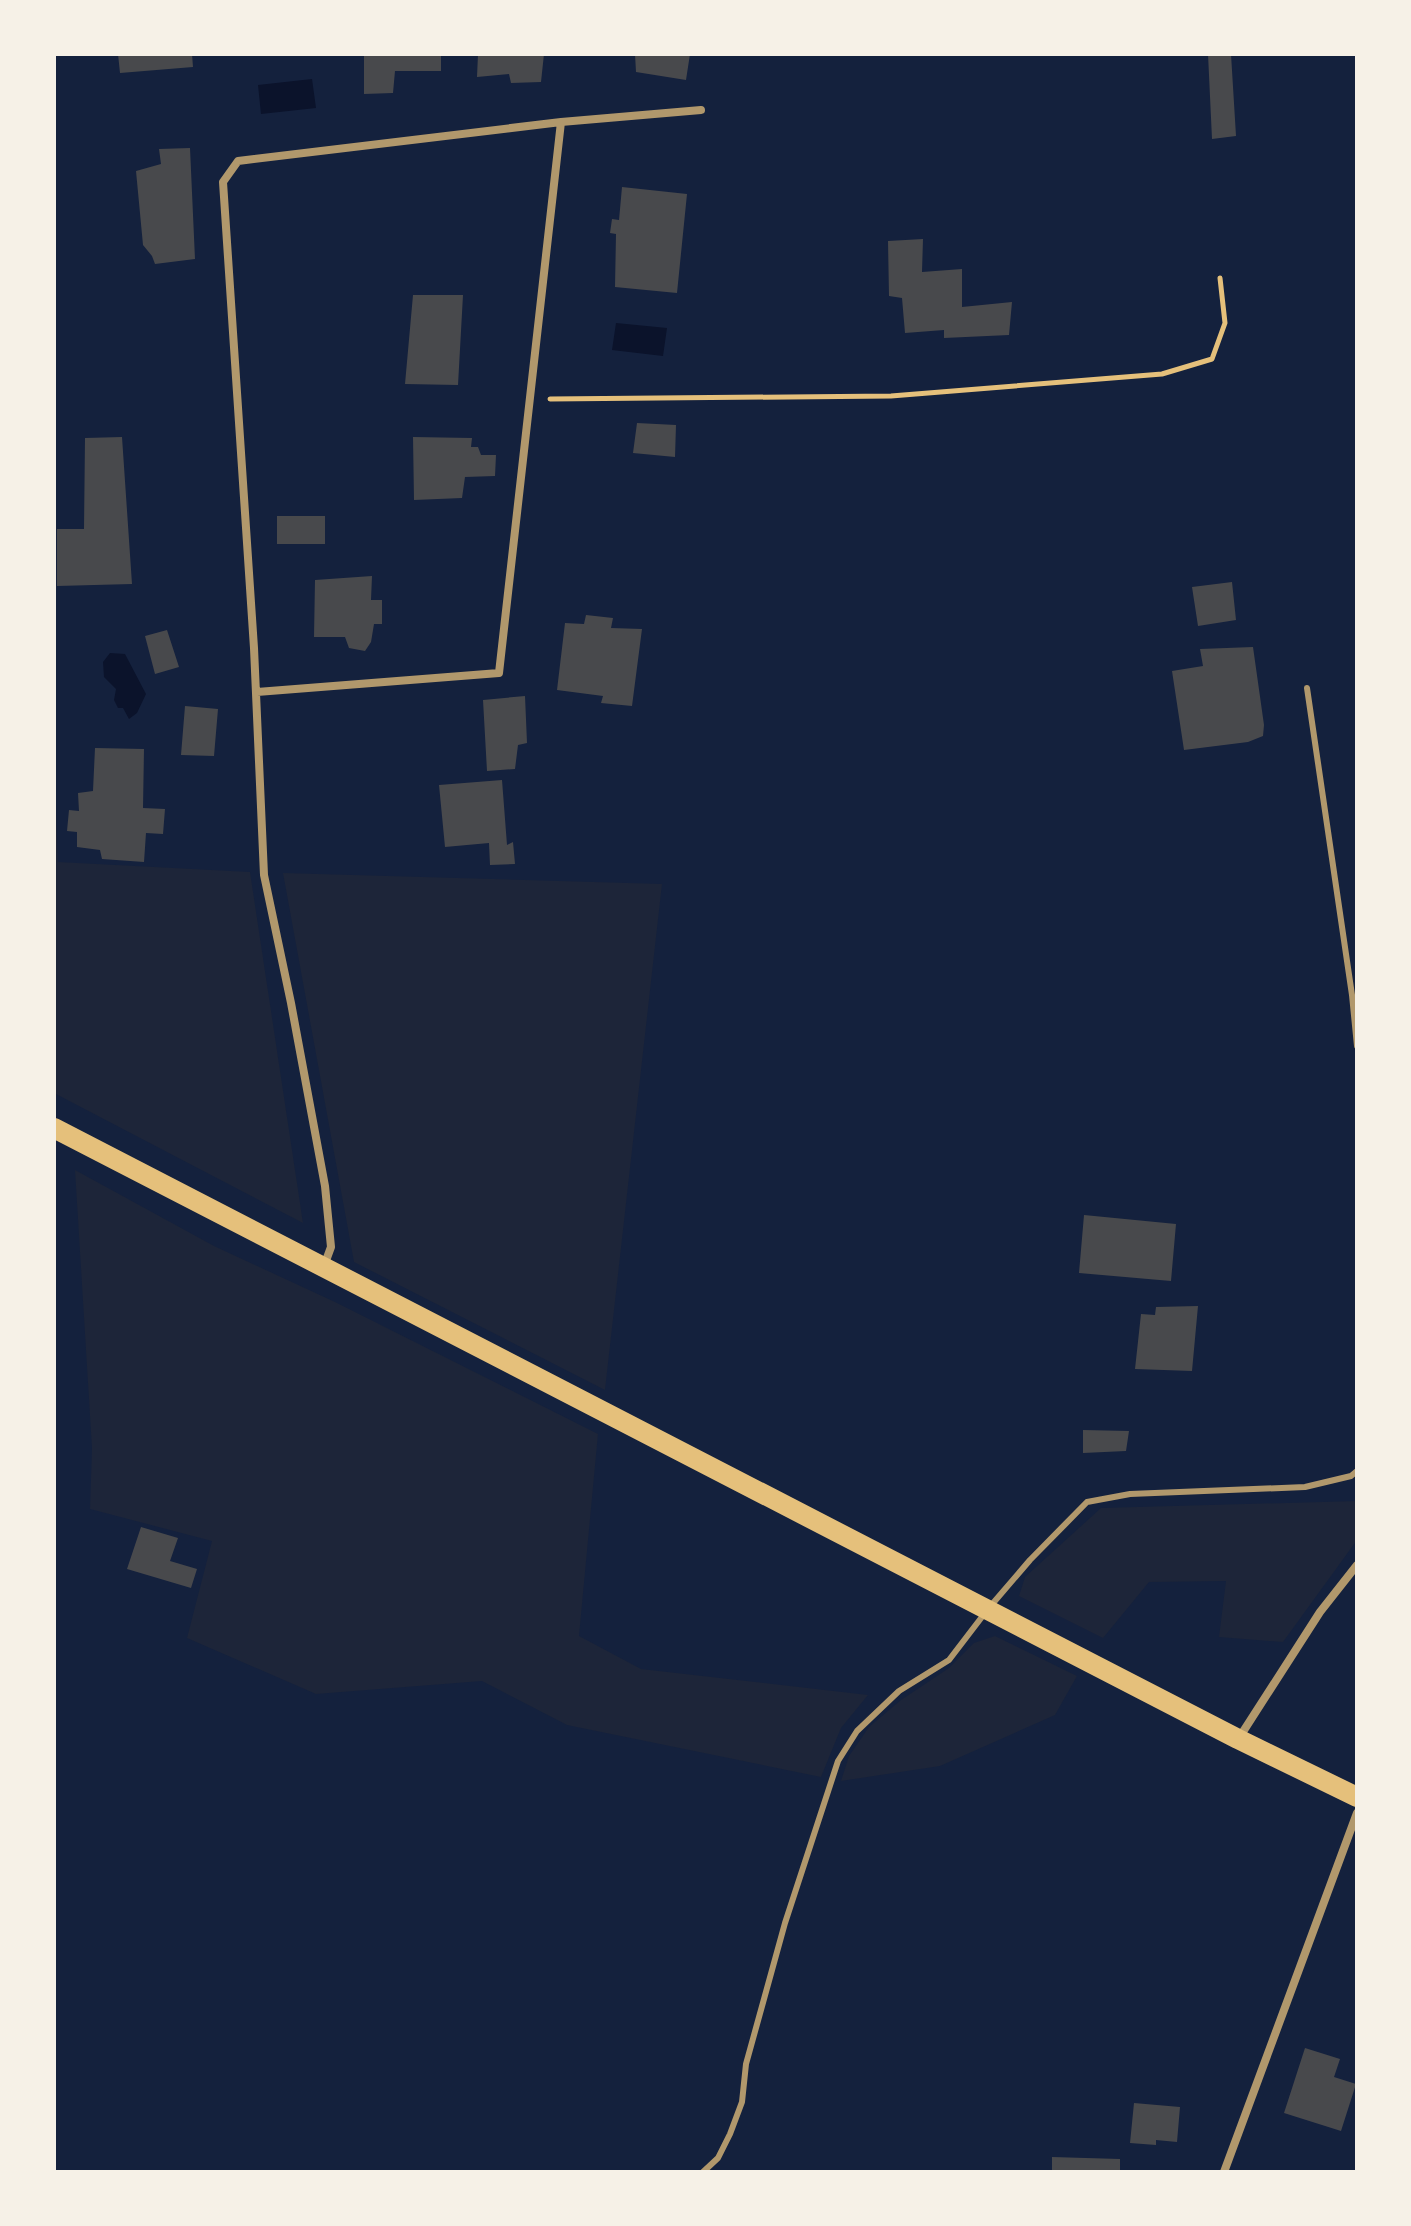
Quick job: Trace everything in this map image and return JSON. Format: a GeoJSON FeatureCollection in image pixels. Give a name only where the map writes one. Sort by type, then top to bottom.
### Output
{"type":"FeatureCollection","features":[{"type":"Feature","properties":{"kind":"main road"},"geometry":{"type":"LineString","coordinates":[[54,1128],[1238,1739],[1357,1797]]}},
{"type":"Feature","properties":{"kind":"street"},"geometry":{"type":"LineString","coordinates":[[324,1267],[331,1247],[325,1186],[264,875],[257,692],[223,182],[238,161],[561,122],[701,110]]}},
{"type":"Feature","properties":{"kind":"street"},"geometry":{"type":"LineString","coordinates":[[257,692],[499,673],[561,122]]}},
{"type":"Feature","properties":{"kind":"street"},"geometry":{"type":"LineString","coordinates":[[1238,1739],[1320,1612],[1357,1565]]}},
{"type":"Feature","properties":{"kind":"street"},"geometry":{"type":"LineString","coordinates":[[1224,2172],[1357,1813]]}},
{"type":"Feature","properties":{"kind":"lane"},"geometry":{"type":"LineString","coordinates":[[1307,688],[1357,1046]]}},
{"type":"Feature","properties":{"kind":"lane"},"geometry":{"type":"LineString","coordinates":[[703,2172],[718,2158],[742,2102],[746,2064],[781,1937],[838,1761],[857,1731],[899,1691],[949,1660],[1030,1560],[1087,1502],[1130,1494],[1305,1487],[1351,1476],[1357,1471]]}},
{"type":"Feature","properties":{"kind":"path"},"geometry":{"type":"LineString","coordinates":[[529,399],[891,396],[1162,374],[1212,359],[1225,323],[1220,278]]}},
{"type":"Feature","properties":{"kind":"shaded area"},"geometry":{"type":"Polygon","coordinates":[[[312,79],[316,108],[261,114],[258,85],[312,79]]]}},
{"type":"Feature","properties":{"kind":"shaded area"},"geometry":{"type":"Polygon","coordinates":[[[616,323],[667,328],[663,356],[612,350],[616,323]]]}},
{"type":"Feature","properties":{"kind":"shaded area"},"geometry":{"type":"Polygon","coordinates":[[[110,653],[125,654],[146,694],[137,713],[129,719],[114,700],[116,689],[104,677],[103,662],[110,653]]]}},
{"type":"Feature","properties":{"kind":"shaded area"},"geometry":{"type":"Polygon","coordinates":[[[54,761],[58,862],[250,872],[303,1223],[54,1093],[54,761]]]}},
{"type":"Feature","properties":{"kind":"shaded area"},"geometry":{"type":"Polygon","coordinates":[[[283,873],[662,884],[605,1390],[354,1262],[283,873]]]}},
{"type":"Feature","properties":{"kind":"shaded area"},"geometry":{"type":"Polygon","coordinates":[[[75,1170],[214,1246],[335,1302],[598,1434],[579,1636],[641,1669],[868,1695],[841,1728],[821,1777],[567,1725],[482,1681],[316,1694],[187,1638],[212,1541],[90,1509],[92,1448],[75,1170]]]}},
{"type":"Feature","properties":{"kind":"shaded area"},"geometry":{"type":"Polygon","coordinates":[[[1357,1501],[1357,1540],[1283,1642],[1219,1637],[1226,1581],[1149,1582],[1103,1638],[1019,1596],[1025,1577],[1101,1508],[1357,1501]]]}},
{"type":"Feature","properties":{"kind":"shaded area"},"geometry":{"type":"Polygon","coordinates":[[[995,1636],[1077,1676],[1055,1715],[940,1766],[841,1781],[849,1756],[869,1727],[901,1700],[949,1668],[974,1643],[995,1636]]]}},
{"type":"Feature","properties":{"kind":"building"},"geometry":{"type":"Polygon","coordinates":[[[118,54],[192,54],[193,67],[120,73],[118,54]]]}},
{"type":"Feature","properties":{"kind":"building"},"geometry":{"type":"Polygon","coordinates":[[[364,54],[441,54],[441,71],[395,71],[393,93],[364,94],[364,54]]]}},
{"type":"Feature","properties":{"kind":"building"},"geometry":{"type":"Polygon","coordinates":[[[478,54],[544,54],[541,82],[511,83],[509,74],[477,77],[478,54]]]}},
{"type":"Feature","properties":{"kind":"building"},"geometry":{"type":"Polygon","coordinates":[[[635,54],[690,54],[686,80],[636,72],[635,54]]]}},
{"type":"Feature","properties":{"kind":"building"},"geometry":{"type":"Polygon","coordinates":[[[1208,54],[1231,54],[1236,136],[1212,139],[1208,54]]]}},
{"type":"Feature","properties":{"kind":"building"},"geometry":{"type":"Polygon","coordinates":[[[190,148],[195,259],[155,264],[143,245],[136,171],[161,164],[159,149],[190,148]]]}},
{"type":"Feature","properties":{"kind":"building"},"geometry":{"type":"Polygon","coordinates":[[[622,187],[687,194],[677,293],[615,287],[616,234],[610,233],[612,219],[619,220],[622,187]]]}},
{"type":"Feature","properties":{"kind":"building"},"geometry":{"type":"Polygon","coordinates":[[[923,239],[922,272],[962,269],[962,307],[1012,302],[1009,335],[944,338],[944,330],[905,333],[902,298],[889,296],[888,241],[923,239]]]}},
{"type":"Feature","properties":{"kind":"building"},"geometry":{"type":"Polygon","coordinates":[[[413,295],[463,295],[458,385],[405,384],[413,295]]]}},
{"type":"Feature","properties":{"kind":"building"},"geometry":{"type":"Polygon","coordinates":[[[637,423],[676,425],[675,457],[633,453],[637,423]]]}},
{"type":"Feature","properties":{"kind":"building"},"geometry":{"type":"Polygon","coordinates":[[[122,437],[132,584],[57,586],[57,529],[84,529],[85,438],[122,437]]]}},
{"type":"Feature","properties":{"kind":"building"},"geometry":{"type":"Polygon","coordinates":[[[413,437],[472,438],[471,447],[478,447],[481,455],[496,455],[495,476],[465,477],[462,498],[414,500],[413,437]]]}},
{"type":"Feature","properties":{"kind":"building"},"geometry":{"type":"Polygon","coordinates":[[[277,516],[325,516],[325,544],[277,544],[277,516]]]}},
{"type":"Feature","properties":{"kind":"building"},"geometry":{"type":"Polygon","coordinates":[[[372,576],[371,600],[382,600],[382,624],[374,624],[371,642],[365,651],[349,648],[345,637],[314,637],[315,580],[372,576]]]}},
{"type":"Feature","properties":{"kind":"building"},"geometry":{"type":"Polygon","coordinates":[[[1232,582],[1236,620],[1198,626],[1192,587],[1232,582]]]}},
{"type":"Feature","properties":{"kind":"building"},"geometry":{"type":"Polygon","coordinates":[[[586,615],[613,618],[611,628],[642,629],[632,706],[601,703],[603,696],[557,690],[565,623],[584,624],[586,615]]]}},
{"type":"Feature","properties":{"kind":"building"},"geometry":{"type":"Polygon","coordinates":[[[167,630],[179,667],[155,674],[145,636],[167,630]]]}},
{"type":"Feature","properties":{"kind":"building"},"geometry":{"type":"Polygon","coordinates":[[[1253,647],[1263,736],[1248,742],[1184,750],[1172,671],[1203,666],[1200,649],[1253,647]]]}},
{"type":"Feature","properties":{"kind":"building"},"geometry":{"type":"Polygon","coordinates":[[[525,696],[527,743],[518,745],[515,769],[487,771],[483,700],[525,696]]]}},
{"type":"Feature","properties":{"kind":"building"},"geometry":{"type":"Polygon","coordinates":[[[185,706],[218,709],[214,756],[181,755],[185,706]]]}},
{"type":"Feature","properties":{"kind":"building"},"geometry":{"type":"Polygon","coordinates":[[[95,748],[144,749],[143,808],[165,809],[163,834],[146,833],[144,862],[102,859],[100,850],[77,847],[77,832],[67,831],[69,810],[79,811],[78,793],[93,791],[95,748]]]}},
{"type":"Feature","properties":{"kind":"building"},"geometry":{"type":"Polygon","coordinates":[[[502,780],[507,845],[513,842],[515,864],[490,865],[489,843],[445,847],[439,785],[502,780]]]}},
{"type":"Feature","properties":{"kind":"building"},"geometry":{"type":"Polygon","coordinates":[[[1084,1215],[1176,1224],[1171,1281],[1079,1273],[1084,1215]]]}},
{"type":"Feature","properties":{"kind":"building"},"geometry":{"type":"Polygon","coordinates":[[[1198,1306],[1192,1371],[1135,1369],[1141,1314],[1155,1315],[1156,1307],[1198,1306]]]}},
{"type":"Feature","properties":{"kind":"building"},"geometry":{"type":"Polygon","coordinates":[[[1083,1430],[1129,1431],[1126,1451],[1083,1453],[1083,1430]]]}},
{"type":"Feature","properties":{"kind":"building"},"geometry":{"type":"Polygon","coordinates":[[[141,1527],[178,1538],[170,1561],[197,1569],[191,1588],[127,1569],[141,1527]]]}},
{"type":"Feature","properties":{"kind":"building"},"geometry":{"type":"Polygon","coordinates":[[[1305,2048],[1340,2059],[1334,2077],[1356,2084],[1341,2131],[1284,2113],[1305,2048]]]}},
{"type":"Feature","properties":{"kind":"building"},"geometry":{"type":"Polygon","coordinates":[[[1134,2103],[1180,2107],[1177,2142],[1156,2140],[1156,2145],[1130,2143],[1134,2103]]]}},
{"type":"Feature","properties":{"kind":"building"},"geometry":{"type":"Polygon","coordinates":[[[1052,2157],[1120,2159],[1120,2172],[1052,2172],[1052,2157]]]}}]}
